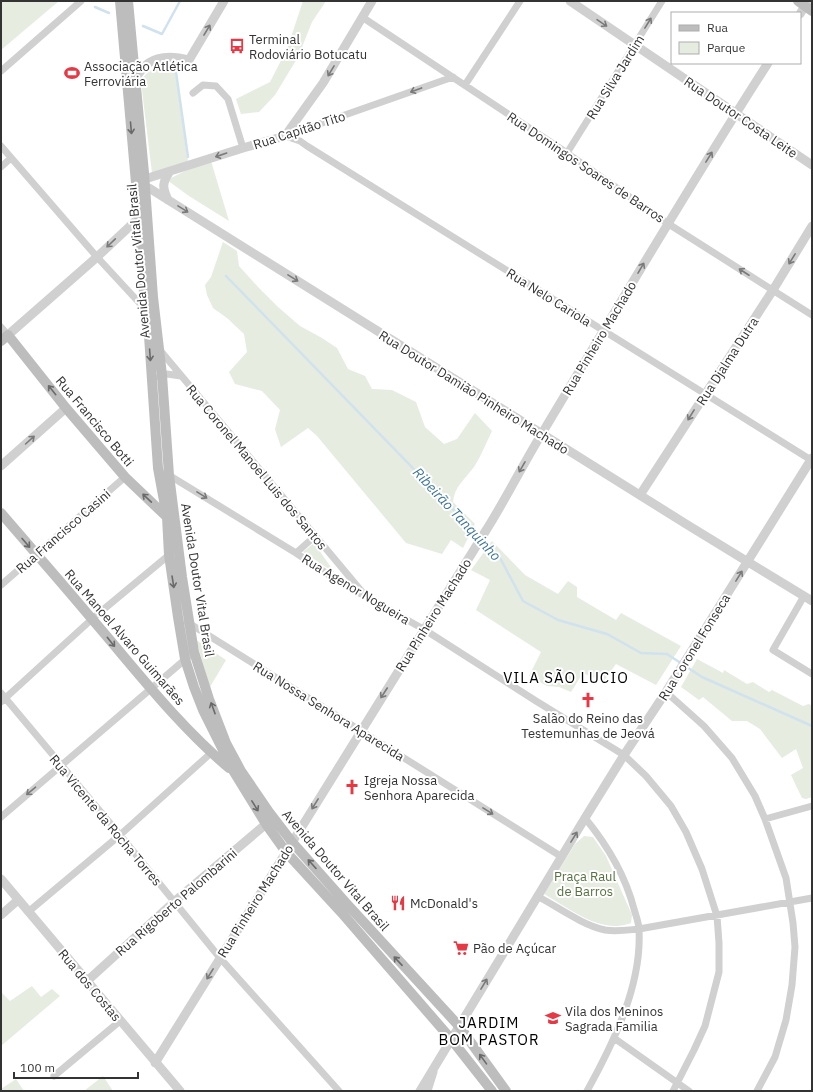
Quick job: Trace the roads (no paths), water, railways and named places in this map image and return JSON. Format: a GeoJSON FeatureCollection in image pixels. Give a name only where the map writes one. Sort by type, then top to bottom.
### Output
{"type":"FeatureCollection","features":[{"type":"Feature","properties":{"kind":"main road","name":"Avenida Doutor Vital Brasil"},"geometry":{"type":"LineString","coordinates":[[123,2],[129,19],[135,81],[140,186]]}},
{"type":"Feature","properties":{"kind":"main road","name":"Avenida Doutor Vital Brasil"},"geometry":{"type":"LineString","coordinates":[[123,2],[122,33],[162,375],[169,474],[194,652],[209,699],[226,743],[245,776],[269,812],[292,842],[387,949],[459,1026],[506,1091]]}},
{"type":"Feature","properties":{"kind":"main road","name":"Avenida Doutor Vital Brasil"},"geometry":{"type":"LineString","coordinates":[[143,213],[145,309],[149,336],[158,468],[167,517],[169,555],[185,659],[202,710],[234,772],[266,824],[286,852],[341,912],[451,1039],[492,1091]]}},
{"type":"Feature","properties":{"kind":"main road","name":"Rua Francisco Botti"},"geometry":{"type":"LineString","coordinates":[[4,338],[124,477],[176,525]]}},
{"type":"Feature","properties":{"kind":"main road","name":"Rua Manoel Alvaro Guimarães"},"geometry":{"type":"LineString","coordinates":[[1,513],[150,689],[211,753],[234,772]]}},
{"type":"Feature","properties":{"kind":"street"},"geometry":{"type":"LineString","coordinates":[[1,71],[80,1]]}},
{"type":"Feature","properties":{"kind":"street"},"geometry":{"type":"LineString","coordinates":[[135,81],[146,65],[159,57],[176,57],[189,60],[224,1]]}},
{"type":"Feature","properties":{"kind":"street"},"geometry":{"type":"LineString","coordinates":[[285,136],[323,83],[372,1]]}},
{"type":"Feature","properties":{"kind":"street"},"geometry":{"type":"LineString","coordinates":[[465,85],[520,1]]}},
{"type":"Feature","properties":{"kind":"street","name":"Rua Doutor Costa Leite"},"geometry":{"type":"LineString","coordinates":[[570,1],[812,165]]}},
{"type":"Feature","properties":{"kind":"street","name":"Rua Silva Jardim"},"geometry":{"type":"LineString","coordinates":[[567,153],[662,1]]}},
{"type":"Feature","properties":{"kind":"street","name":"Rua Domingos Soares de Barros"},"geometry":{"type":"LineString","coordinates":[[362,17],[567,153],[668,223],[812,315]]}},
{"type":"Feature","properties":{"kind":"street","name":"Rua Pinheiro Machado"},"geometry":{"type":"LineString","coordinates":[[155,1063],[360,731],[486,531],[542,433],[604,332],[668,223],[767,64]]}},
{"type":"Feature","properties":{"kind":"street","name":"Rua Capitão Tito"},"geometry":{"type":"LineString","coordinates":[[140,186],[170,171],[285,136],[453,77]]}},
{"type":"Feature","properties":{"kind":"street"},"geometry":{"type":"LineString","coordinates":[[193,93],[203,85],[216,86],[228,99],[243,148]]}},
{"type":"Feature","properties":{"kind":"street","name":"Rua Nelo Cariola"},"geometry":{"type":"LineString","coordinates":[[285,136],[300,141],[604,332],[811,459]]}},
{"type":"Feature","properties":{"kind":"street"},"geometry":{"type":"LineString","coordinates":[[1,146],[97,257],[156,320]]}},
{"type":"Feature","properties":{"kind":"street"},"geometry":{"type":"LineString","coordinates":[[1,166],[11,158]]}},
{"type":"Feature","properties":{"kind":"street"},"geometry":{"type":"LineString","coordinates":[[168,200],[163,186],[170,171]]}},
{"type":"Feature","properties":{"kind":"street","name":"Rua Doutor Damião Pinheiro Machado"},"geometry":{"type":"LineString","coordinates":[[140,186],[149,188],[812,601]]}},
{"type":"Feature","properties":{"kind":"street"},"geometry":{"type":"LineString","coordinates":[[4,338],[97,257],[143,213]]}},
{"type":"Feature","properties":{"kind":"street","name":"Rua Djalma Dutra"},"geometry":{"type":"LineString","coordinates":[[640,495],[773,290],[812,226]]}},
{"type":"Feature","properties":{"kind":"street","name":"Rua Francisco Botti"},"geometry":{"type":"LineString","coordinates":[[1,326],[4,338]]}},
{"type":"Feature","properties":{"kind":"street","name":"Rua Coronel Manoel Luis dos Santos"},"geometry":{"type":"LineString","coordinates":[[159,348],[365,596]]}},
{"type":"Feature","properties":{"kind":"street"},"geometry":{"type":"LineString","coordinates":[[152,381],[162,375]]}},
{"type":"Feature","properties":{"kind":"street","name":"Rua Coronel Manoel Luis dos Santos"},"geometry":{"type":"LineString","coordinates":[[162,375],[181,376]]}},
{"type":"Feature","properties":{"kind":"street"},"geometry":{"type":"LineString","coordinates":[[1,466],[66,408]]}},
{"type":"Feature","properties":{"kind":"street","name":"Rua Coronel Fonseca"},"geometry":{"type":"LineString","coordinates":[[420,1091],[585,818],[624,755],[689,657],[811,459]]}},
{"type":"Feature","properties":{"kind":"street","name":"Rua Agenor Nogueira"},"geometry":{"type":"LineString","coordinates":[[158,468],[296,553],[338,581],[425,630],[624,755],[646,776],[671,806],[702,870],[717,916],[719,972],[704,1026],[694,1050],[673,1091]]}},
{"type":"Feature","properties":{"kind":"street","name":"Rua Francisco Casini"},"geometry":{"type":"LineString","coordinates":[[1,585],[37,555],[124,477]]}},
{"type":"Feature","properties":{"kind":"street"},"geometry":{"type":"LineString","coordinates":[[296,553],[315,536]]}},
{"type":"Feature","properties":{"kind":"street"},"geometry":{"type":"LineString","coordinates":[[2,698],[92,619],[169,555]]}},
{"type":"Feature","properties":{"kind":"street"},"geometry":{"type":"LineString","coordinates":[[338,581],[341,566]]}},
{"type":"Feature","properties":{"kind":"street"},"geometry":{"type":"LineString","coordinates":[[804,596],[773,650],[812,674]]}},
{"type":"Feature","properties":{"kind":"street","name":"Rua Nossa Senhora Aparecida"},"geometry":{"type":"LineString","coordinates":[[178,617],[190,623],[562,857]]}},
{"type":"Feature","properties":{"kind":"street"},"geometry":{"type":"LineString","coordinates":[[1,817],[194,652]]}},
{"type":"Feature","properties":{"kind":"street"},"geometry":{"type":"LineString","coordinates":[[666,692],[704,726],[732,758],[755,796],[765,819],[786,878],[795,947],[792,985],[787,1013],[775,1057],[757,1091]]}},
{"type":"Feature","properties":{"kind":"street","name":"Rua Vicente da Rocha Torres"},"geometry":{"type":"LineString","coordinates":[[2,698],[120,835],[220,958],[339,1091]]}},
{"type":"Feature","properties":{"kind":"street"},"geometry":{"type":"LineString","coordinates":[[28,912],[120,835],[211,753]]}},
{"type":"Feature","properties":{"kind":"street"},"geometry":{"type":"LineString","coordinates":[[765,819],[812,806]]}},
{"type":"Feature","properties":{"kind":"street"},"geometry":{"type":"LineString","coordinates":[[585,818],[600,836],[624,877],[639,929],[638,963],[632,991],[614,1038],[587,1091]]}},
{"type":"Feature","properties":{"kind":"street","name":"Rua Rigoberto Palombarini"},"geometry":{"type":"LineString","coordinates":[[86,982],[174,902],[266,824]]}},
{"type":"Feature","properties":{"kind":"street","name":"Rua dos Costas"},"geometry":{"type":"LineString","coordinates":[[1,879],[86,982],[180,1091]]}},
{"type":"Feature","properties":{"kind":"street"},"geometry":{"type":"LineString","coordinates":[[537,896],[595,927],[606,930],[639,929],[812,898]]}},
{"type":"Feature","properties":{"kind":"street"},"geometry":{"type":"LineString","coordinates":[[1,915],[18,900]]}},
{"type":"Feature","properties":{"kind":"street"},"geometry":{"type":"LineString","coordinates":[[54,1076],[120,1021]]}},
{"type":"Feature","properties":{"kind":"street"},"geometry":{"type":"LineString","coordinates":[[614,1038],[689,1091]]}},
{"type":"Feature","properties":{"kind":"street"},"geometry":{"type":"LineString","coordinates":[[428,1091],[436,1064]]}},
{"type":"Feature","properties":{"kind":"waterway","name":"Ribeirão Tanquinho"},"geometry":{"type":"LineString","coordinates":[[143,26],[162,34],[180,1]]}},
{"type":"Feature","properties":{"kind":"waterway"},"geometry":{"type":"LineString","coordinates":[[95,7],[109,13]]}},
{"type":"Feature","properties":{"kind":"waterway","name":"Ribeirão Tanquinho"},"geometry":{"type":"LineString","coordinates":[[175,65],[188,157]]}},
{"type":"Feature","properties":{"kind":"waterway","name":"Ribeirão Tanquinho"},"geometry":{"type":"LineString","coordinates":[[226,276],[479,536]]}},
{"type":"Feature","properties":{"kind":"waterway","name":"Ribeirão Tanquinho"},"geometry":{"type":"LineString","coordinates":[[483,540],[499,556],[523,601],[558,620],[607,634],[641,653],[667,654],[702,677],[812,726]]}},
{"type":"Feature","properties":{"kind":"place","name":"Terminal Rodoviário Botucatu"},"geometry":{"type":"Point","coordinates":[237,46]}},
{"type":"Feature","properties":{"kind":"place","name":"Associação Atlética Ferroviária"},"geometry":{"type":"Point","coordinates":[72,73]}},
{"type":"Feature","properties":{"kind":"place","name":"Salão do Reino das Testemunhas de Jeová"},"geometry":{"type":"Point","coordinates":[588,700]}},
{"type":"Feature","properties":{"kind":"place","name":"Igreja Nossa Senhora Aparecida"},"geometry":{"type":"Point","coordinates":[352,787]}},
{"type":"Feature","properties":{"kind":"place","name":"McDonald's"},"geometry":{"type":"Point","coordinates":[398,903]}},
{"type":"Feature","properties":{"kind":"place","name":"Pão de Açúcar"},"geometry":{"type":"Point","coordinates":[461,948]}},
{"type":"Feature","properties":{"kind":"place","name":"Vila dos Meninos Sagrada Familia"},"geometry":{"type":"Point","coordinates":[553,1018]}},
{"type":"Feature","properties":{"kind":"district","name":"VILA SÃO LUCIO"},"geometry":{"type":"Point","coordinates":[566,678]}},
{"type":"Feature","properties":{"kind":"district","name":"JARDIM BOM PASTOR"},"geometry":{"type":"Point","coordinates":[489,1032]}},
{"type":"Feature","properties":{"kind":"park label","name":"Praça Raul de Barros"},"geometry":{"type":"Point","coordinates":[585,884]}}]}
